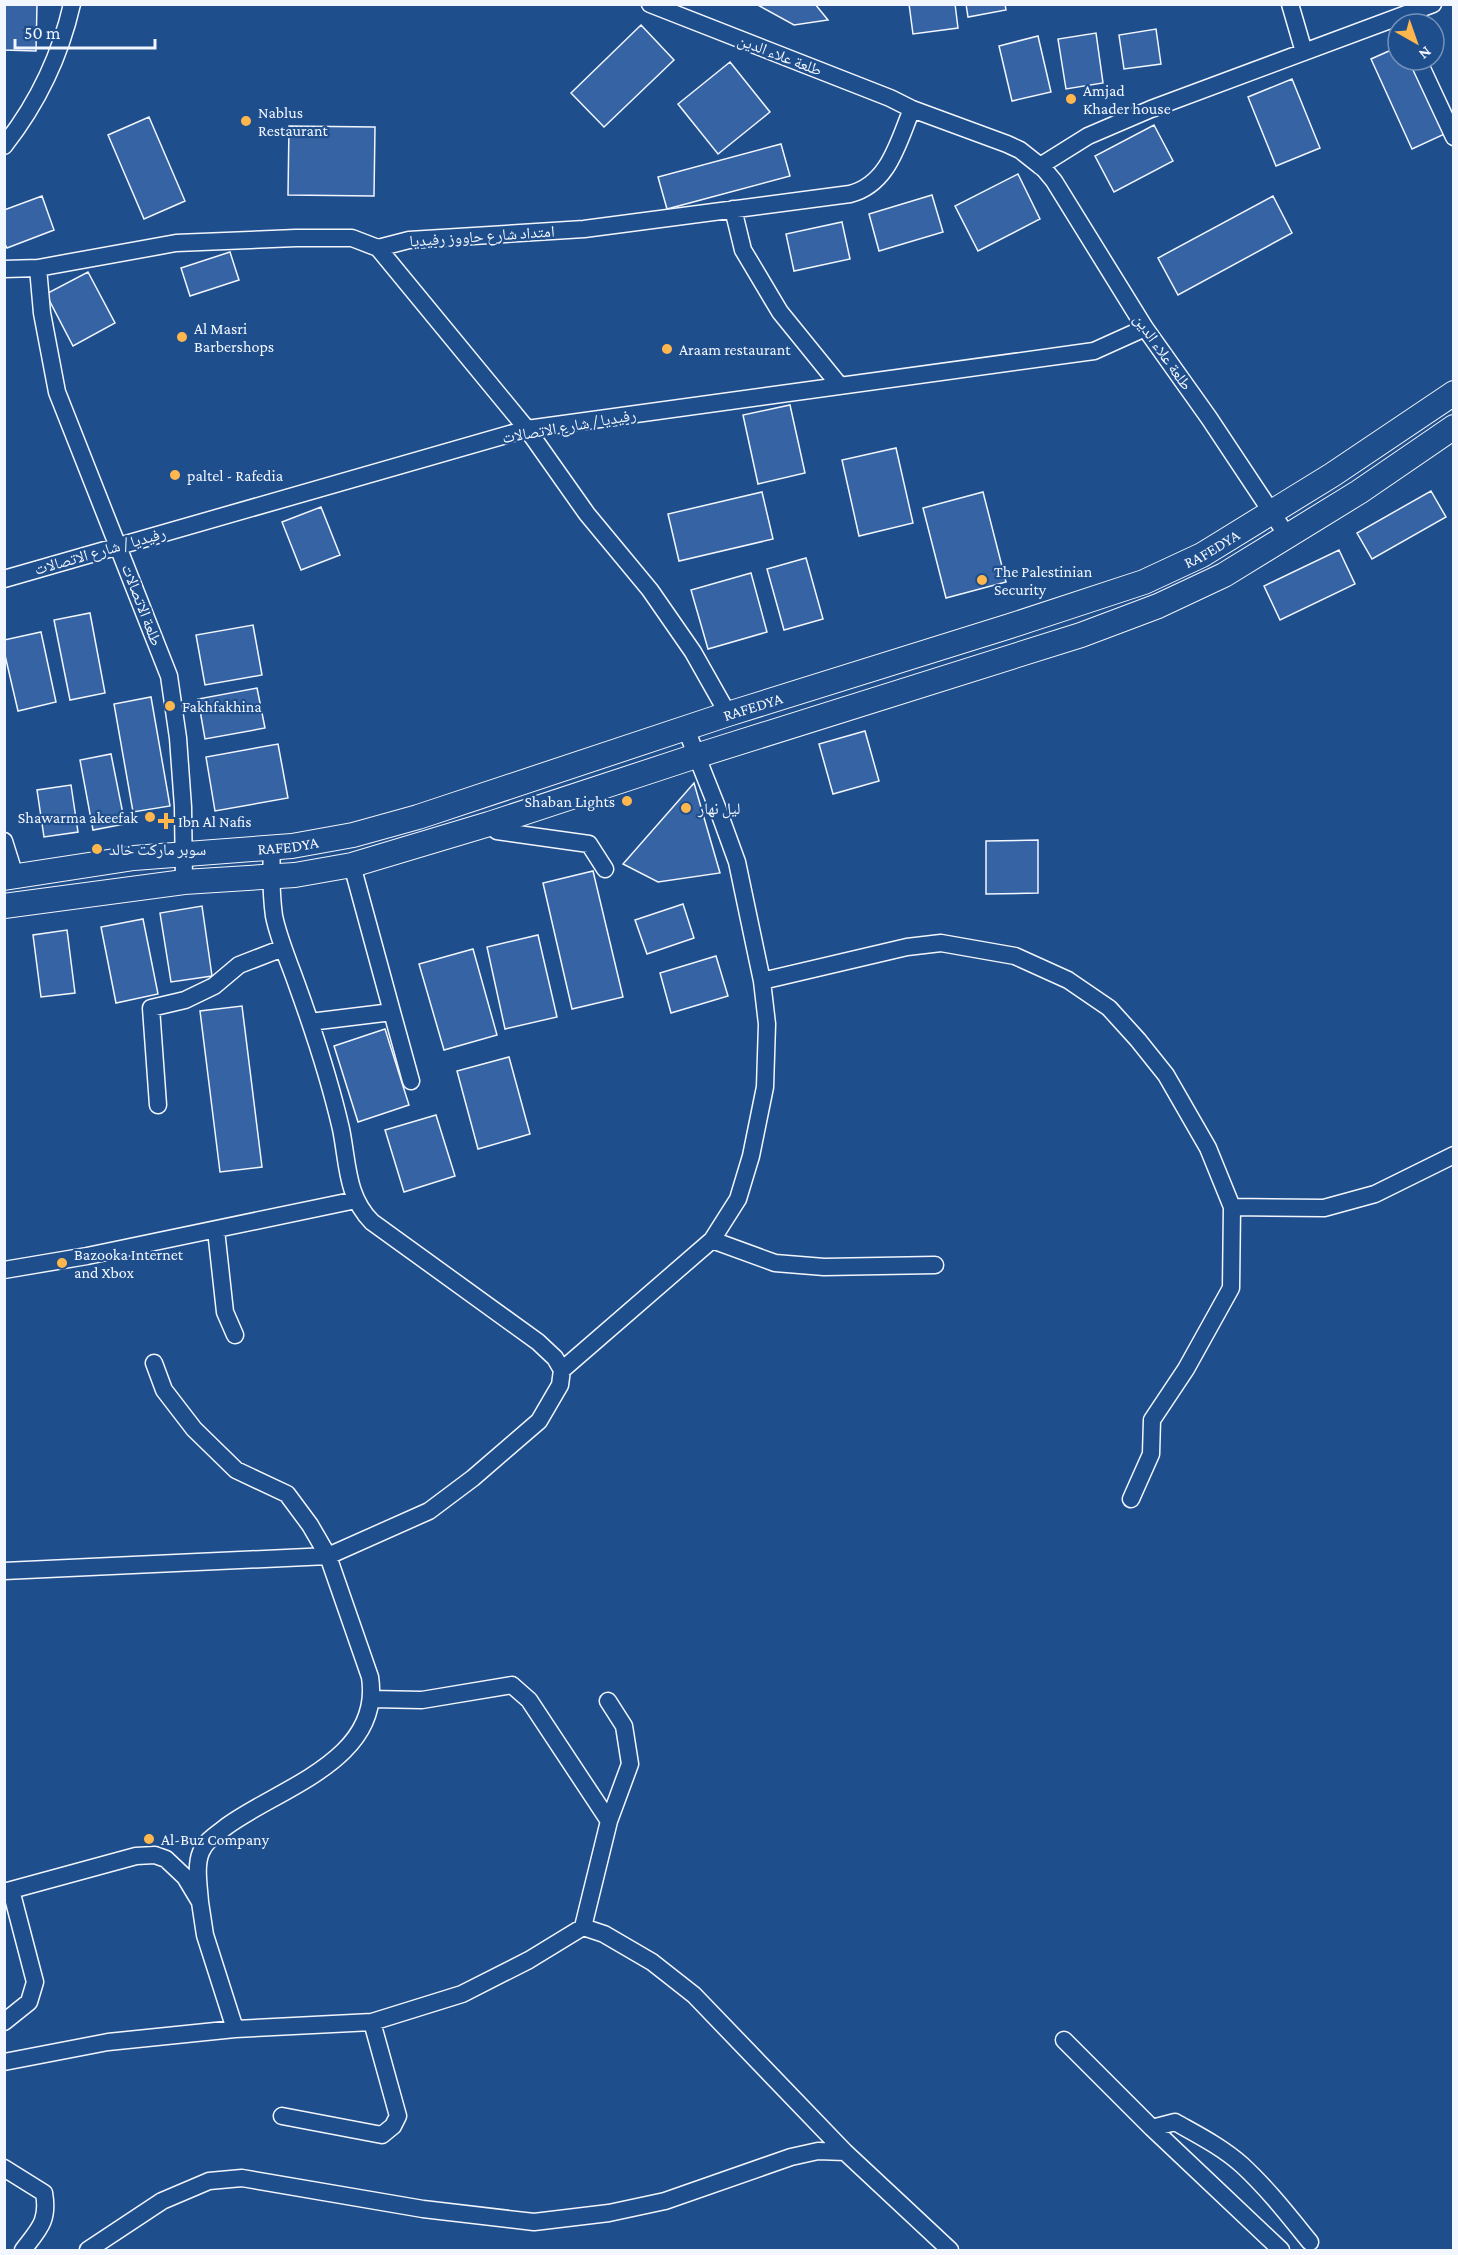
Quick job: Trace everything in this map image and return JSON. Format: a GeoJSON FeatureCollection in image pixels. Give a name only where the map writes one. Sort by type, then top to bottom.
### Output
{"type":"FeatureCollection","features":[{"type":"Feature","properties":{"kind":"main road","name":"RAFEDYA"},"geometry":{"type":"LineString","coordinates":[[10,877],[134,858],[292,846],[353,835],[418,817],[728,714],[999,630],[1144,582],[1202,555],[1272,514],[1454,393]]}},
{"type":"Feature","properties":{"kind":"main road","name":"RAFEDYA"},"geometry":{"type":"LineString","coordinates":[[4,906],[184,882],[295,875],[352,865],[489,824],[696,756],[1070,639],[1158,606],[1224,576],[1359,492],[1454,427]]}},
{"type":"Feature","properties":{"kind":"street"},"geometry":{"type":"LineString","coordinates":[[4,146],[26,118],[43,87],[58,51],[72,4]]}},
{"type":"Feature","properties":{"kind":"street","name":"طلعة علاء الدين"},"geometry":{"type":"LineString","coordinates":[[650,4],[890,98],[912,109],[1007,144],[1020,150],[1040,166],[1054,181],[1145,328],[1209,418],[1288,537]]}},
{"type":"Feature","properties":{"kind":"street"},"geometry":{"type":"LineString","coordinates":[[1290,4],[1304,52]]}},
{"type":"Feature","properties":{"kind":"street"},"geometry":{"type":"LineString","coordinates":[[1417,12],[1433,4]]}},
{"type":"Feature","properties":{"kind":"street"},"geometry":{"type":"LineString","coordinates":[[1040,166],[1089,136],[1151,109],[1304,52],[1386,26]]}},
{"type":"Feature","properties":{"kind":"street"},"geometry":{"type":"LineString","coordinates":[[1425,72],[1454,136]]}},
{"type":"Feature","properties":{"kind":"street","name":"امتداد شارع حاووز رفيديا"},"geometry":{"type":"LineString","coordinates":[[378,248],[409,240],[584,229],[850,194],[870,187],[886,169],[912,109]]}},
{"type":"Feature","properties":{"kind":"street"},"geometry":{"type":"LineString","coordinates":[[733,209],[743,250],[780,312],[840,386]]}},
{"type":"Feature","properties":{"kind":"street"},"geometry":{"type":"LineString","coordinates":[[4,269],[38,268],[176,243],[352,238],[378,248],[526,429],[587,514],[650,590],[693,652],[728,714]]}},
{"type":"Feature","properties":{"kind":"street","name":"طلعة الاتصالات"},"geometry":{"type":"LineString","coordinates":[[38,268],[42,313],[57,392],[169,676],[178,738],[184,882]]}},
{"type":"Feature","properties":{"kind":"street","name":"رفيديا / شارع الاتصالات"},"geometry":{"type":"LineString","coordinates":[[9,581],[119,546],[526,429],[1094,351],[1145,328]]}},
{"type":"Feature","properties":{"kind":"street"},"geometry":{"type":"LineString","coordinates":[[562,1370],[712,1240],[738,1199],[751,1156],[765,1087],[767,1024],[762,981],[736,862],[686,729]]}},
{"type":"Feature","properties":{"kind":"street"},"geometry":{"type":"LineString","coordinates":[[489,824],[498,831],[589,844],[604,869]]}},
{"type":"Feature","properties":{"kind":"street"},"geometry":{"type":"LineString","coordinates":[[4,841],[10,877]]}},
{"type":"Feature","properties":{"kind":"street"},"geometry":{"type":"LineString","coordinates":[[4,1571],[328,1556],[429,1511],[473,1478],[539,1421],[560,1385],[562,1370],[555,1358],[538,1342],[372,1222],[361,1210],[356,1200],[340,1127],[310,1022],[274,916],[271,876],[272,848]]}},
{"type":"Feature","properties":{"kind":"street"},"geometry":{"type":"LineString","coordinates":[[352,865],[411,1081]]}},
{"type":"Feature","properties":{"kind":"street"},"geometry":{"type":"LineString","coordinates":[[762,981],[907,947],[941,943],[1016,956],[1068,980],[1109,1008],[1166,1075],[1208,1148],[1232,1207],[1231,1288],[1186,1370],[1152,1420],[1151,1454],[1131,1499]]}},
{"type":"Feature","properties":{"kind":"street"},"geometry":{"type":"LineString","coordinates":[[158,1105],[151,1008],[184,1000],[214,986],[239,966],[283,948]]}},
{"type":"Feature","properties":{"kind":"street"},"geometry":{"type":"LineString","coordinates":[[310,1022],[392,1012]]}},
{"type":"Feature","properties":{"kind":"street"},"geometry":{"type":"LineString","coordinates":[[1232,1207],[1324,1208],[1375,1194],[1454,1155]]}},
{"type":"Feature","properties":{"kind":"street"},"geometry":{"type":"LineString","coordinates":[[4,1270],[216,1230],[356,1200]]}},
{"type":"Feature","properties":{"kind":"street"},"geometry":{"type":"LineString","coordinates":[[216,1230],[225,1312],[235,1335]]}},
{"type":"Feature","properties":{"kind":"street"},"geometry":{"type":"LineString","coordinates":[[712,1240],[775,1263],[824,1267],[935,1265]]}},
{"type":"Feature","properties":{"kind":"street"},"geometry":{"type":"LineString","coordinates":[[154,1363],[164,1390],[194,1429],[236,1470],[287,1494],[310,1525],[328,1556],[370,1677],[371,1699],[359,1732],[343,1752],[309,1779],[241,1816],[207,1841],[201,1852],[200,1902],[205,1935],[235,2029]]}},
{"type":"Feature","properties":{"kind":"street"},"geometry":{"type":"LineString","coordinates":[[371,1699],[422,1700],[512,1685],[530,1700],[609,1821]]}},
{"type":"Feature","properties":{"kind":"street"},"geometry":{"type":"LineString","coordinates":[[4,2062],[108,2042],[235,2029],[372,2022],[462,1994],[529,1960],[583,1927],[609,1821],[630,1764],[624,1726],[608,1701]]}},
{"type":"Feature","properties":{"kind":"street"},"geometry":{"type":"LineString","coordinates":[[4,2022],[29,2002],[34,1982],[8,1891],[147,1855],[166,1859],[185,1877],[200,1902]]}},
{"type":"Feature","properties":{"kind":"street"},"geometry":{"type":"LineString","coordinates":[[583,1927],[604,1934],[652,1962],[694,1995],[845,2152],[950,2250]]}},
{"type":"Feature","properties":{"kind":"street"},"geometry":{"type":"LineString","coordinates":[[282,2116],[382,2135],[393,2126],[398,2116],[372,2022]]}},
{"type":"Feature","properties":{"kind":"street"},"geometry":{"type":"LineString","coordinates":[[1064,2040],[1152,2128],[1281,2250]]}},
{"type":"Feature","properties":{"kind":"street"},"geometry":{"type":"LineString","coordinates":[[1152,2128],[1175,2122],[1215,2145],[1241,2164],[1280,2205],[1310,2242]]}},
{"type":"Feature","properties":{"kind":"street"},"geometry":{"type":"LineString","coordinates":[[88,2250],[162,2201],[209,2181],[242,2178],[423,2209],[534,2222],[609,2213],[665,2201],[791,2157],[818,2151],[845,2152]]}},
{"type":"Feature","properties":{"kind":"street"},"geometry":{"type":"LineString","coordinates":[[4,2168],[44,2193],[46,2207],[42,2228],[23,2250]]}},
{"type":"Feature","properties":{"kind":"building"},"geometry":{"type":"Polygon","coordinates":[[[4,4],[37,4],[36,51],[4,50],[4,4]]]}},
{"type":"Feature","properties":{"kind":"building"},"geometry":{"type":"Polygon","coordinates":[[[756,4],[815,4],[828,20],[794,25],[756,4]]]}},
{"type":"Feature","properties":{"kind":"building"},"geometry":{"type":"Polygon","coordinates":[[[909,4],[955,4],[958,28],[913,34],[909,4]]]}},
{"type":"Feature","properties":{"kind":"building"},"geometry":{"type":"Polygon","coordinates":[[[966,4],[1005,4],[1006,10],[968,17],[966,4]]]}},
{"type":"Feature","properties":{"kind":"building"},"geometry":{"type":"Polygon","coordinates":[[[641,25],[674,60],[604,127],[571,93],[641,25]]]}},
{"type":"Feature","properties":{"kind":"building"},"geometry":{"type":"Polygon","coordinates":[[[1156,29],[1161,64],[1124,69],[1119,35],[1156,29]]]}},
{"type":"Feature","properties":{"kind":"building"},"geometry":{"type":"Polygon","coordinates":[[[1096,33],[1103,83],[1066,89],[1058,39],[1096,33]]]}},
{"type":"Feature","properties":{"kind":"building"},"geometry":{"type":"Polygon","coordinates":[[[1038,36],[1051,92],[1012,101],[999,46],[1038,36]]]}},
{"type":"Feature","properties":{"kind":"building"},"geometry":{"type":"Polygon","coordinates":[[[1386,52],[1386,72],[1422,72],[1449,132],[1412,149],[1371,59],[1386,52]]]}},
{"type":"Feature","properties":{"kind":"building"},"geometry":{"type":"Polygon","coordinates":[[[730,62],[770,112],[718,154],[678,104],[730,62]]]}},
{"type":"Feature","properties":{"kind":"building"},"geometry":{"type":"Polygon","coordinates":[[[1292,79],[1320,148],[1276,166],[1248,97],[1292,79]]]}},
{"type":"Feature","properties":{"kind":"building"},"geometry":{"type":"Polygon","coordinates":[[[149,117],[185,201],[144,219],[108,135],[149,117]]]}},
{"type":"Feature","properties":{"kind":"building"},"geometry":{"type":"Polygon","coordinates":[[[1154,125],[1173,161],[1114,192],[1095,156],[1154,125]]]}},
{"type":"Feature","properties":{"kind":"building"},"geometry":{"type":"Polygon","coordinates":[[[289,126],[375,127],[374,196],[288,195],[289,126]]]}},
{"type":"Feature","properties":{"kind":"building"},"geometry":{"type":"Polygon","coordinates":[[[781,144],[790,176],[667,209],[658,177],[781,144]]]}},
{"type":"Feature","properties":{"kind":"building"},"geometry":{"type":"Polygon","coordinates":[[[1018,174],[1040,219],[978,251],[955,206],[1018,174]]]}},
{"type":"Feature","properties":{"kind":"building"},"geometry":{"type":"Polygon","coordinates":[[[932,195],[943,232],[879,251],[869,214],[932,195]]]}},
{"type":"Feature","properties":{"kind":"building"},"geometry":{"type":"Polygon","coordinates":[[[42,196],[54,230],[7,248],[4,242],[4,210],[42,196]]]}},
{"type":"Feature","properties":{"kind":"building"},"geometry":{"type":"Polygon","coordinates":[[[1273,196],[1292,233],[1178,295],[1158,258],[1273,196]]]}},
{"type":"Feature","properties":{"kind":"building"},"geometry":{"type":"Polygon","coordinates":[[[842,222],[850,259],[794,271],[786,234],[842,222]]]}},
{"type":"Feature","properties":{"kind":"building"},"geometry":{"type":"Polygon","coordinates":[[[230,252],[239,280],[190,296],[181,268],[230,252]]]}},
{"type":"Feature","properties":{"kind":"building"},"geometry":{"type":"Polygon","coordinates":[[[88,272],[115,323],[73,346],[46,294],[88,272]]]}},
{"type":"Feature","properties":{"kind":"building"},"geometry":{"type":"Polygon","coordinates":[[[790,405],[805,473],[758,484],[743,415],[790,405]]]}},
{"type":"Feature","properties":{"kind":"building"},"geometry":{"type":"Polygon","coordinates":[[[896,448],[913,523],[859,536],[842,460],[896,448]]]}},
{"type":"Feature","properties":{"kind":"building"},"geometry":{"type":"Polygon","coordinates":[[[1431,491],[1446,517],[1372,559],[1357,533],[1431,491]]]}},
{"type":"Feature","properties":{"kind":"building"},"geometry":{"type":"Polygon","coordinates":[[[762,492],[773,539],[679,561],[668,514],[762,492]]]}},
{"type":"Feature","properties":{"kind":"building"},"geometry":{"type":"Polygon","coordinates":[[[983,492],[1006,582],[946,598],[923,508],[983,492]]]}},
{"type":"Feature","properties":{"kind":"building"},"geometry":{"type":"Polygon","coordinates":[[[321,507],[340,555],[301,570],[282,522],[321,507]]]}},
{"type":"Feature","properties":{"kind":"building"},"geometry":{"type":"Polygon","coordinates":[[[1339,550],[1355,584],[1280,620],[1264,586],[1339,550]]]}},
{"type":"Feature","properties":{"kind":"building"},"geometry":{"type":"Polygon","coordinates":[[[806,558],[823,619],[784,630],[767,569],[806,558]]]}},
{"type":"Feature","properties":{"kind":"building"},"geometry":{"type":"Polygon","coordinates":[[[751,573],[767,632],[708,649],[691,590],[751,573]]]}},
{"type":"Feature","properties":{"kind":"building"},"geometry":{"type":"Polygon","coordinates":[[[90,613],[105,693],[70,700],[54,620],[90,613]]]}},
{"type":"Feature","properties":{"kind":"building"},"geometry":{"type":"Polygon","coordinates":[[[253,625],[262,675],[205,685],[196,635],[253,625]]]}},
{"type":"Feature","properties":{"kind":"building"},"geometry":{"type":"Polygon","coordinates":[[[41,632],[56,702],[18,711],[4,651],[4,640],[41,632]]]}},
{"type":"Feature","properties":{"kind":"building"},"geometry":{"type":"Polygon","coordinates":[[[257,688],[265,728],[205,739],[198,699],[257,688]]]}},
{"type":"Feature","properties":{"kind":"building"},"geometry":{"type":"Polygon","coordinates":[[[151,697],[170,806],[133,812],[114,704],[151,697]]]}},
{"type":"Feature","properties":{"kind":"building"},"geometry":{"type":"Polygon","coordinates":[[[865,731],[879,781],[833,794],[819,744],[865,731]]]}},
{"type":"Feature","properties":{"kind":"building"},"geometry":{"type":"Polygon","coordinates":[[[278,744],[288,798],[215,811],[206,757],[278,744]]]}},
{"type":"Feature","properties":{"kind":"building"},"geometry":{"type":"Polygon","coordinates":[[[111,754],[125,824],[93,830],[80,760],[111,754]]]}},
{"type":"Feature","properties":{"kind":"building","name":"ليل نهار"},"geometry":{"type":"Polygon","coordinates":[[[694,783],[720,873],[658,882],[623,864],[694,783]]]}},
{"type":"Feature","properties":{"kind":"building"},"geometry":{"type":"Polygon","coordinates":[[[71,785],[78,832],[44,837],[37,790],[71,785]]]}},
{"type":"Feature","properties":{"kind":"building"},"geometry":{"type":"Polygon","coordinates":[[[1038,840],[1038,893],[986,894],[986,841],[1038,840]]]}},
{"type":"Feature","properties":{"kind":"building"},"geometry":{"type":"Polygon","coordinates":[[[593,871],[623,997],[572,1009],[543,883],[593,871]]]}},
{"type":"Feature","properties":{"kind":"building"},"geometry":{"type":"Polygon","coordinates":[[[683,904],[694,938],[647,954],[635,920],[683,904]]]}},
{"type":"Feature","properties":{"kind":"building"},"geometry":{"type":"Polygon","coordinates":[[[202,906],[212,976],[171,982],[160,913],[202,906]]]}},
{"type":"Feature","properties":{"kind":"building"},"geometry":{"type":"Polygon","coordinates":[[[143,919],[158,994],[116,1003],[101,927],[143,919]]]}},
{"type":"Feature","properties":{"kind":"building"},"geometry":{"type":"Polygon","coordinates":[[[67,930],[75,993],[41,997],[33,935],[67,930]]]}},
{"type":"Feature","properties":{"kind":"building"},"geometry":{"type":"Polygon","coordinates":[[[538,935],[557,1017],[505,1029],[487,947],[538,935]]]}},
{"type":"Feature","properties":{"kind":"building"},"geometry":{"type":"Polygon","coordinates":[[[473,949],[497,1035],[444,1050],[419,964],[473,949]]]}},
{"type":"Feature","properties":{"kind":"building"},"geometry":{"type":"Polygon","coordinates":[[[716,956],[728,996],[671,1013],[660,973],[716,956]]]}},
{"type":"Feature","properties":{"kind":"building"},"geometry":{"type":"Polygon","coordinates":[[[242,1006],[262,1167],[220,1172],[200,1011],[242,1006]]]}},
{"type":"Feature","properties":{"kind":"building"},"geometry":{"type":"Polygon","coordinates":[[[385,1029],[409,1105],[358,1122],[334,1046],[385,1029]]]}},
{"type":"Feature","properties":{"kind":"building"},"geometry":{"type":"Polygon","coordinates":[[[509,1057],[530,1134],[478,1149],[457,1071],[509,1057]]]}},
{"type":"Feature","properties":{"kind":"building"},"geometry":{"type":"Polygon","coordinates":[[[436,1115],[455,1176],[404,1192],[385,1130],[436,1115]]]}},
{"type":"Feature","properties":{"kind":"place","name":"Amjad Khader house"},"geometry":{"type":"Point","coordinates":[1071,99]}},
{"type":"Feature","properties":{"kind":"place","name":"Nablus Restaurant"},"geometry":{"type":"Point","coordinates":[246,121]}},
{"type":"Feature","properties":{"kind":"place","name":"Al Masri Barbershops"},"geometry":{"type":"Point","coordinates":[182,337]}},
{"type":"Feature","properties":{"kind":"place","name":"Araam restaurant"},"geometry":{"type":"Point","coordinates":[667,349]}},
{"type":"Feature","properties":{"kind":"place","name":"paltel - Rafedia"},"geometry":{"type":"Point","coordinates":[175,475]}},
{"type":"Feature","properties":{"kind":"place","name":"The Palestinian Security"},"geometry":{"type":"Point","coordinates":[982,580]}},
{"type":"Feature","properties":{"kind":"place","name":"Fakhfakhina"},"geometry":{"type":"Point","coordinates":[170,706]}},
{"type":"Feature","properties":{"kind":"place","name":"Shaban Lights"},"geometry":{"type":"Point","coordinates":[627,801]}},
{"type":"Feature","properties":{"kind":"place","name":"ليل نهار"},"geometry":{"type":"Point","coordinates":[686,808]}},
{"type":"Feature","properties":{"kind":"place","name":"Shawarma akeefak"},"geometry":{"type":"Point","coordinates":[150,817]}},
{"type":"Feature","properties":{"kind":"place","name":"Ibn Al Nafis"},"geometry":{"type":"Point","coordinates":[166,821]}},
{"type":"Feature","properties":{"kind":"place","name":"سوبر مارکت خالد"},"geometry":{"type":"Point","coordinates":[97,849]}},
{"type":"Feature","properties":{"kind":"place","name":"Bazooka Internet and Xbox"},"geometry":{"type":"Point","coordinates":[62,1263]}},
{"type":"Feature","properties":{"kind":"place","name":"Al-Buz Company"},"geometry":{"type":"Point","coordinates":[149,1839]}}]}
